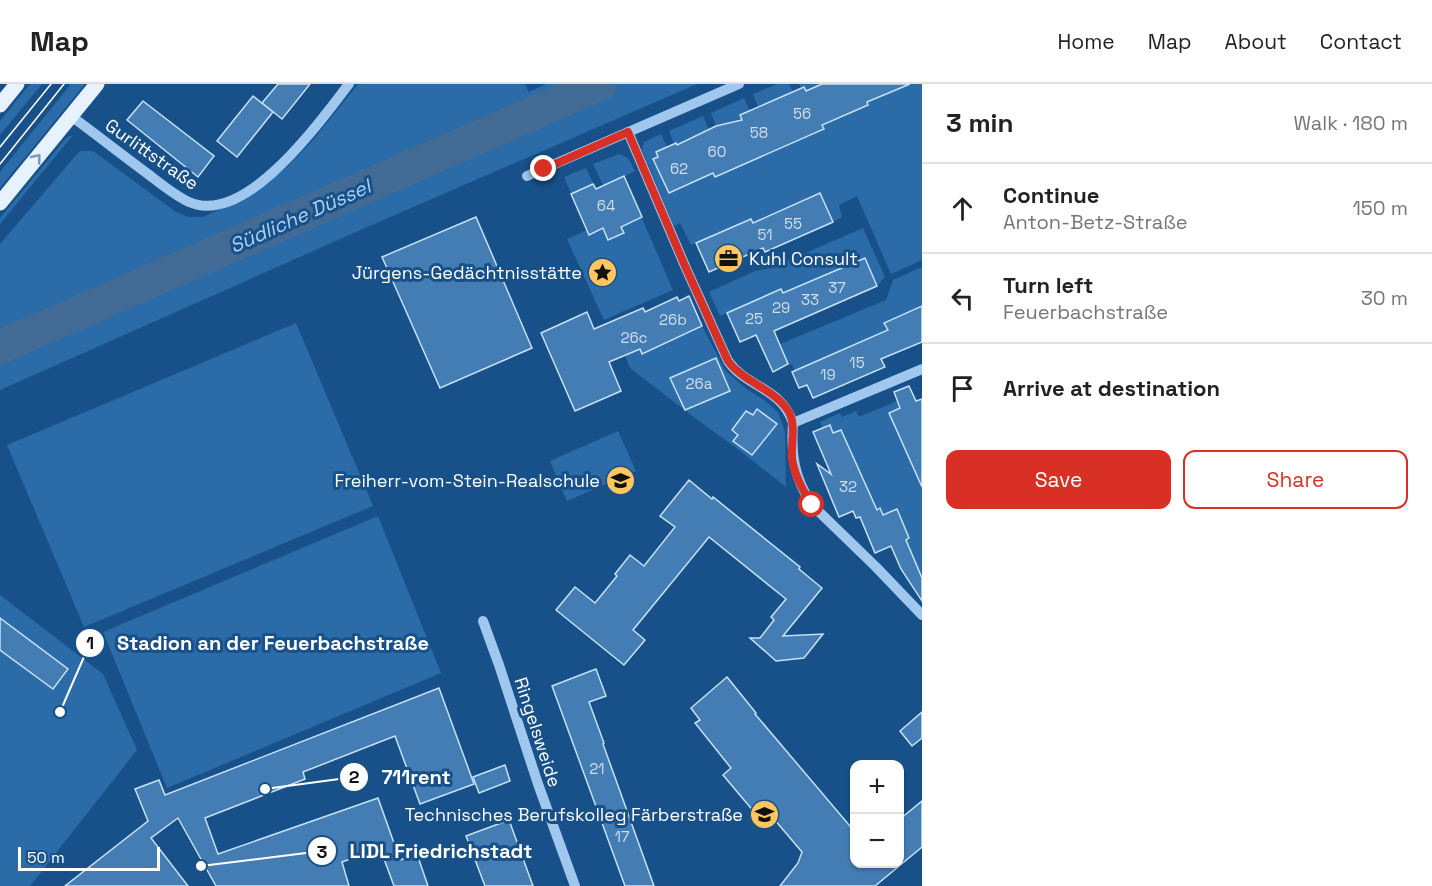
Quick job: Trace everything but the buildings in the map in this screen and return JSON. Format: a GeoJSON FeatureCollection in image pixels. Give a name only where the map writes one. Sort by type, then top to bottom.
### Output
{"type":"FeatureCollection","features":[{"type":"Feature","properties":{"kind":"main road"},"geometry":{"type":"LineString","coordinates":[[0,105],[17,84]]}},
{"type":"Feature","properties":{"kind":"main road"},"geometry":{"type":"LineString","coordinates":[[0,203],[97,84]]}},
{"type":"Feature","properties":{"kind":"street","name":"Gurlittstraße"},"geometry":{"type":"LineString","coordinates":[[71,117],[171,191],[190,202],[201,205],[227,202],[269,176],[286,160],[312,132],[349,84]]}},
{"type":"Feature","properties":{"kind":"street"},"geometry":{"type":"LineString","coordinates":[[528,176],[739,84]]}},
{"type":"Feature","properties":{"kind":"street"},"geometry":{"type":"LineString","coordinates":[[628,132],[728,361],[734,370],[780,400],[789,413],[793,423],[793,460],[797,476],[812,505],[922,615]]}},
{"type":"Feature","properties":{"kind":"street"},"geometry":{"type":"LineString","coordinates":[[793,423],[922,369]]}},
{"type":"Feature","properties":{"kind":"street","name":"Ringelsweide"},"geometry":{"type":"LineString","coordinates":[[483,621],[575,886]]}},
{"type":"Feature","properties":{"kind":"shaded area"},"geometry":{"type":"Polygon","coordinates":[[[30,84],[42,84],[0,135],[0,121],[30,84]]]}},
{"type":"Feature","properties":{"kind":"shaded area"},"geometry":{"type":"Polygon","coordinates":[[[71,84],[85,84],[0,188],[0,172],[71,84]]]}},
{"type":"Feature","properties":{"kind":"shaded area"},"geometry":{"type":"Polygon","coordinates":[[[358,84],[525,84],[529,92],[546,84],[697,84],[0,390],[0,244],[78,153],[93,151],[176,212],[188,217],[203,217],[259,188],[287,167],[313,140],[358,84]]]}},
{"type":"Feature","properties":{"kind":"shaded area"},"geometry":{"type":"Polygon","coordinates":[[[777,84],[789,84],[793,92],[801,89],[799,84],[922,84],[922,260],[891,274],[857,196],[839,205],[842,217],[833,222],[820,194],[753,223],[751,219],[691,245],[680,223],[674,226],[642,150],[644,142],[661,134],[667,147],[674,144],[669,131],[703,116],[709,130],[716,126],[711,113],[744,98],[750,111],[758,107],[753,94],[777,84]]]}},
{"type":"Feature","properties":{"kind":"shaded area"},"geometry":{"type":"Polygon","coordinates":[[[73,135],[0,224],[0,218],[67,137],[73,135]]]}},
{"type":"Feature","properties":{"kind":"shaded area"},"geometry":{"type":"Polygon","coordinates":[[[619,154],[628,158],[635,171],[624,177],[673,290],[604,320],[567,239],[587,230],[564,177],[586,168],[596,189],[603,185],[593,164],[619,154]]]}},
{"type":"Feature","properties":{"kind":"shaded area"},"geometry":{"type":"Polygon","coordinates":[[[863,228],[885,277],[877,286],[864,258],[783,293],[781,289],[720,316],[709,292],[863,228]]]}},
{"type":"Feature","properties":{"kind":"shaded area"},"geometry":{"type":"Polygon","coordinates":[[[922,267],[922,306],[885,322],[888,331],[795,372],[792,364],[788,365],[780,344],[886,300],[893,280],[922,267]]]}},
{"type":"Feature","properties":{"kind":"shaded area"},"geometry":{"type":"Polygon","coordinates":[[[296,323],[373,506],[84,627],[7,445],[296,323]]]}},
{"type":"Feature","properties":{"kind":"shaded area"},"geometry":{"type":"Polygon","coordinates":[[[702,326],[725,370],[778,412],[785,432],[786,487],[630,368],[625,355],[702,326]]]}},
{"type":"Feature","properties":{"kind":"shaded area"},"geometry":{"type":"Polygon","coordinates":[[[897,401],[900,408],[890,413],[922,466],[922,574],[917,578],[894,553],[909,547],[906,540],[909,538],[897,510],[883,515],[880,509],[873,511],[873,502],[861,473],[848,479],[853,458],[841,430],[833,433],[830,425],[823,428],[820,422],[840,413],[842,417],[856,411],[859,417],[897,401]]]}},
{"type":"Feature","properties":{"kind":"shaded area"},"geometry":{"type":"Polygon","coordinates":[[[618,431],[636,471],[567,501],[550,461],[618,431]]]}},
{"type":"Feature","properties":{"kind":"shaded area"},"geometry":{"type":"Polygon","coordinates":[[[378,516],[441,673],[167,788],[103,632],[378,516]]]}},
{"type":"Feature","properties":{"kind":"shaded area"},"geometry":{"type":"Polygon","coordinates":[[[0,595],[103,674],[137,750],[30,886],[0,886],[0,595]]]}},
{"type":"Feature","properties":{"kind":"waterway","name":"Südliche Düssel"},"geometry":{"type":"LineString","coordinates":[[0,347],[600,84]]}},
{"type":"Feature","properties":{"kind":"tram line"},"geometry":{"type":"LineString","coordinates":[[0,147],[51,84]]}},
{"type":"Feature","properties":{"kind":"tram line"},"geometry":{"type":"LineString","coordinates":[[0,164],[64,84]]}},
{"type":"Feature","properties":{"kind":"place","name":"Kuhl Consult"},"geometry":{"type":"Point","coordinates":[728,258]}},
{"type":"Feature","properties":{"kind":"place","name":"Jürgens-Gedächtnisstätte"},"geometry":{"type":"Point","coordinates":[603,272]}},
{"type":"Feature","properties":{"kind":"place","name":"Freiherr-vom-Stein-Realschule"},"geometry":{"type":"Point","coordinates":[621,480]}},
{"type":"Feature","properties":{"kind":"place","name":"Stadion an der Feuerbachstraße"},"geometry":{"type":"Point","coordinates":[60,712]}},
{"type":"Feature","properties":{"kind":"place","name":"711rent"},"geometry":{"type":"Point","coordinates":[265,789]}},
{"type":"Feature","properties":{"kind":"place","name":"Technisches Berufskolleg Färberstraße"},"geometry":{"type":"Point","coordinates":[764,814]}},
{"type":"Feature","properties":{"kind":"place","name":"LIDL Friedrichstadt"},"geometry":{"type":"Point","coordinates":[201,866]}},
{"type":"Feature","properties":{"kind":"route"},"geometry":{"type":"LineString","coordinates":[[544,169],[628,132],[728,361],[734,370],[780,400],[789,413],[793,423],[793,460],[797,476],[812,505]]}}]}
